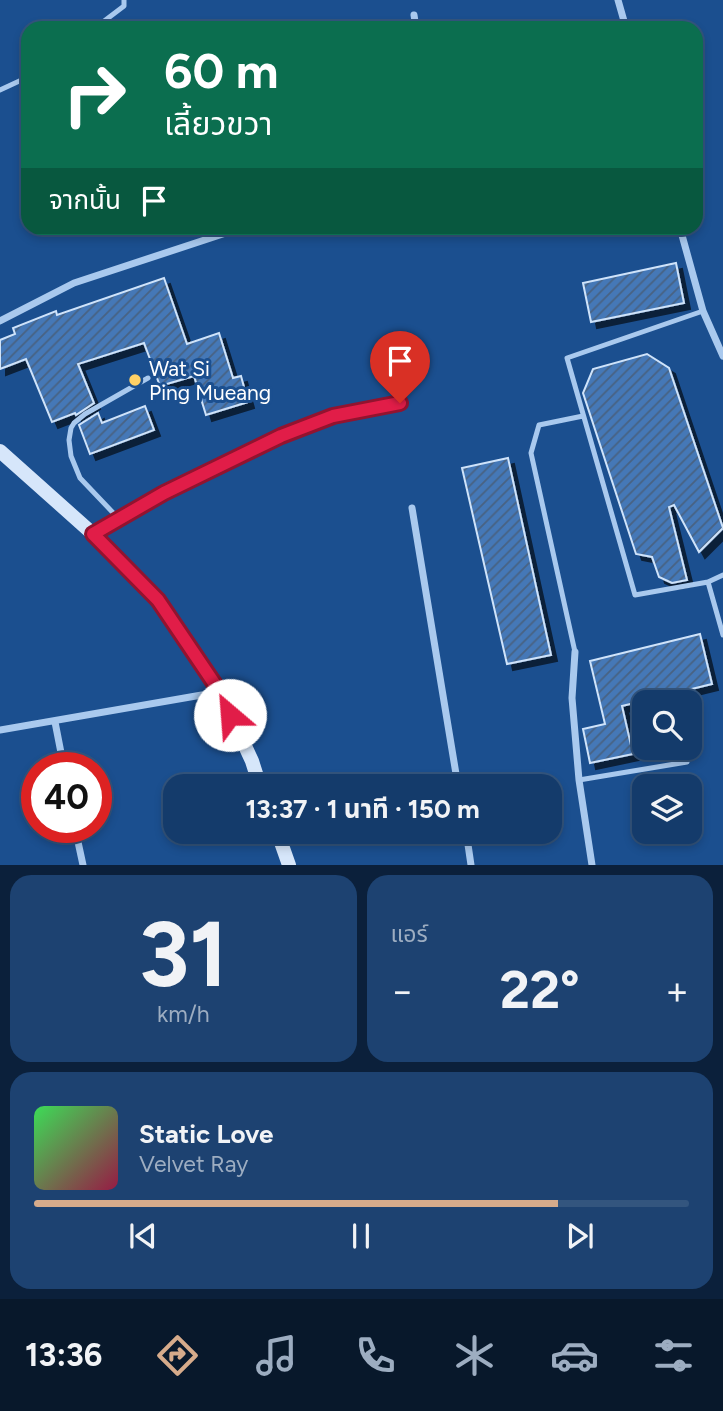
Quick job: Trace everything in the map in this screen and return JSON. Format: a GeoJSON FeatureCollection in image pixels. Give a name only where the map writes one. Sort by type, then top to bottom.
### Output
{"type":"FeatureCollection","features":[{"type":"Feature","properties":{"kind":"street"},"geometry":{"type":"LineString","coordinates":[[618,0],[624,21]]}},
{"type":"Feature","properties":{"kind":"street"},"geometry":{"type":"LineString","coordinates":[[414,15],[415,21]]}},
{"type":"Feature","properties":{"kind":"street"},"geometry":{"type":"LineString","coordinates":[[0,321],[74,283],[220,235]]}},
{"type":"Feature","properties":{"kind":"street"},"geometry":{"type":"LineString","coordinates":[[682,235],[703,311],[723,356]]}},
{"type":"Feature","properties":{"kind":"street"},"geometry":{"type":"LineString","coordinates":[[0,451],[93,534],[158,600],[220,692],[256,774]]}},
{"type":"Feature","properties":{"kind":"street"},"geometry":{"type":"LineString","coordinates":[[412,508],[456,774]]}},
{"type":"Feature","properties":{"kind":"street"},"geometry":{"type":"LineString","coordinates":[[575,652],[572,698],[579,780],[592,865]]}},
{"type":"Feature","properties":{"kind":"street"},"geometry":{"type":"LineString","coordinates":[[0,730],[220,692]]}},
{"type":"Feature","properties":{"kind":"street"},"geometry":{"type":"LineString","coordinates":[[55,722],[61,752]]}},
{"type":"Feature","properties":{"kind":"street"},"geometry":{"type":"LineString","coordinates":[[78,843],[83,865]]}},
{"type":"Feature","properties":{"kind":"street"},"geometry":{"type":"LineString","coordinates":[[282,844],[289,865]]}},
{"type":"Feature","properties":{"kind":"street"},"geometry":{"type":"LineString","coordinates":[[468,844],[471,865]]}},
{"type":"Feature","properties":{"kind":"lane"},"geometry":{"type":"LineString","coordinates":[[104,21],[124,6],[124,0]]}},
{"type":"Feature","properties":{"kind":"lane"},"geometry":{"type":"LineString","coordinates":[[0,90],[21,80]]}},
{"type":"Feature","properties":{"kind":"lane"},"geometry":{"type":"LineString","coordinates":[[703,311],[567,358],[635,595],[708,582],[723,575]]}},
{"type":"Feature","properties":{"kind":"lane"},"geometry":{"type":"LineString","coordinates":[[119,519],[80,478],[71,456],[71,428],[85,414],[148,378]]}},
{"type":"Feature","properties":{"kind":"lane"},"geometry":{"type":"LineString","coordinates":[[93,534],[164,493],[281,436],[333,416],[400,403]]}},
{"type":"Feature","properties":{"kind":"lane"},"geometry":{"type":"LineString","coordinates":[[575,652],[531,453],[539,425],[583,416]]}},
{"type":"Feature","properties":{"kind":"lane"},"geometry":{"type":"LineString","coordinates":[[708,582],[723,635]]}},
{"type":"Feature","properties":{"kind":"lane"},"geometry":{"type":"LineString","coordinates":[[579,780],[687,762]]}},
{"type":"Feature","properties":{"kind":"building"},"geometry":{"type":"Polygon","coordinates":[[[676,263],[684,303],[591,322],[583,283],[676,263]]]}},
{"type":"Feature","properties":{"kind":"building"},"geometry":{"type":"Polygon","coordinates":[[[164,278],[187,344],[219,333],[233,378],[241,376],[248,402],[206,415],[194,376],[160,386],[144,343],[78,364],[94,403],[76,415],[75,413],[52,422],[26,359],[0,369],[0,340],[15,334],[13,328],[56,311],[57,315],[164,278]]]}},
{"type":"Feature","properties":{"kind":"building"},"geometry":{"type":"Polygon","coordinates":[[[647,354],[669,368],[723,528],[699,552],[674,505],[669,507],[687,580],[672,583],[659,577],[652,557],[636,554],[583,393],[593,369],[647,354]]]}},
{"type":"Feature","properties":{"kind":"building"},"geometry":{"type":"Polygon","coordinates":[[[145,406],[154,430],[90,454],[79,425],[98,413],[102,423],[145,406]]]}},
{"type":"Feature","properties":{"kind":"building"},"geometry":{"type":"Polygon","coordinates":[[[508,458],[551,655],[507,664],[462,468],[508,458]]]}},
{"type":"Feature","properties":{"kind":"building"},"geometry":{"type":"Polygon","coordinates":[[[700,634],[712,684],[687,690],[632,690],[632,704],[622,706],[632,754],[590,763],[583,729],[605,724],[590,661],[700,634]]]}},
{"type":"Feature","properties":{"kind":"place","name":"Wat Si Ping Mueang"},"geometry":{"type":"Point","coordinates":[135,380]}},
{"type":"Feature","properties":{"kind":"route"},"geometry":{"type":"LineString","coordinates":[[230,715],[220,692],[158,600],[93,534],[164,493],[281,436],[333,416],[400,403]]}}]}
